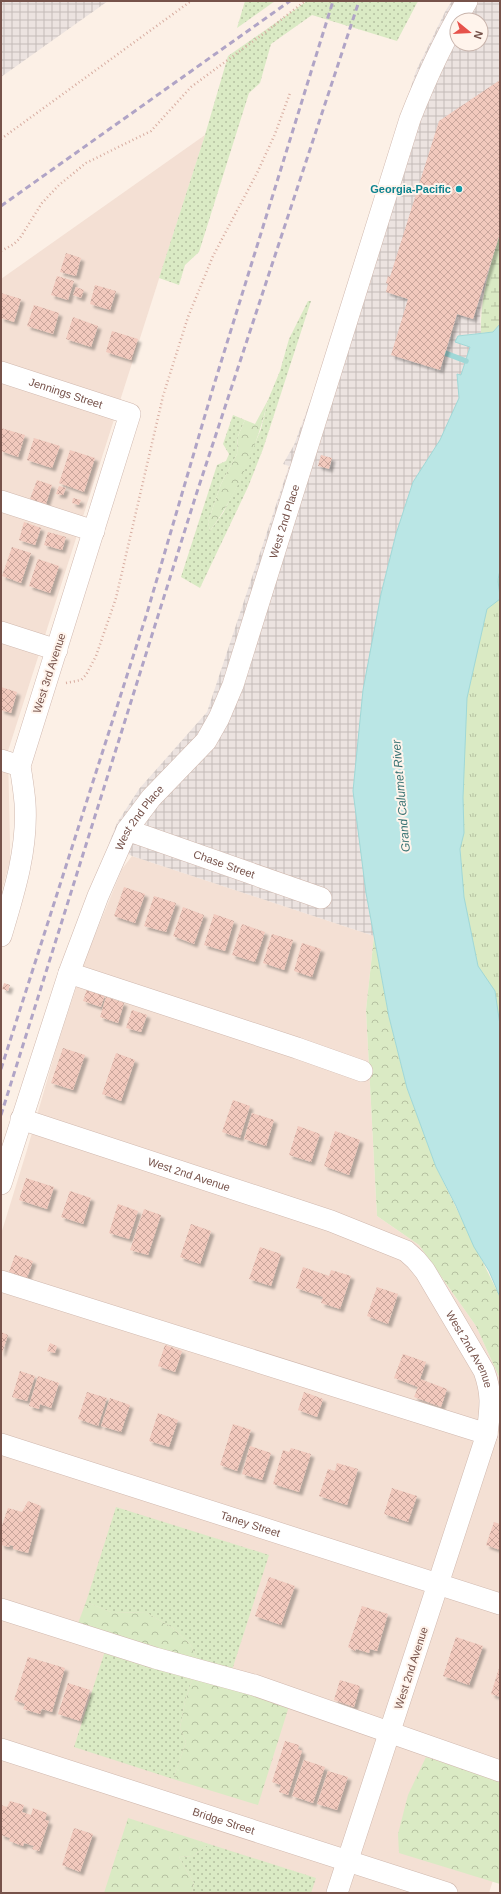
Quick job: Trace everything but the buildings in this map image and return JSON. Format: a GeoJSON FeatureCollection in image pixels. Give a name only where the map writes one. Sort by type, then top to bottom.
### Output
{"type":"FeatureCollection","features":[{"type":"Feature","properties":{"kind":"street","name":"West 2nd Place"},"geometry":{"type":"LineString","coordinates":[[1,1184],[69,973],[96,902],[127,830],[151,798],[206,741],[220,718],[245,652],[410,119],[431,68],[454,22],[467,1]]}},
{"type":"Feature","properties":{"kind":"street","name":"Jennings Street"},"geometry":{"type":"LineString","coordinates":[[1,372],[130,414]]}},
{"type":"Feature","properties":{"kind":"street","name":"West 3rd Avenue"},"geometry":{"type":"LineString","coordinates":[[1,936],[8,892],[24,846],[25,804],[10,763],[46,684],[130,414]]}},
{"type":"Feature","properties":{"kind":"street"},"geometry":{"type":"LineString","coordinates":[[1,502],[94,531]]}},
{"type":"Feature","properties":{"kind":"street"},"geometry":{"type":"LineString","coordinates":[[1,632],[57,650]]}},
{"type":"Feature","properties":{"kind":"street","name":"Chase Street"},"geometry":{"type":"LineString","coordinates":[[127,830],[321,898]]}},
{"type":"Feature","properties":{"kind":"street"},"geometry":{"type":"LineString","coordinates":[[69,973],[297,1048],[362,1072]]}},
{"type":"Feature","properties":{"kind":"street","name":"West 2nd Avenue"},"geometry":{"type":"LineString","coordinates":[[21,1119],[337,1223],[406,1251],[425,1271],[484,1371],[489,1385],[491,1402],[487,1434],[337,1893]]}},
{"type":"Feature","properties":{"kind":"street"},"geometry":{"type":"LineString","coordinates":[[1,1280],[487,1434]]}},
{"type":"Feature","properties":{"kind":"street","name":"Taney Street"},"geometry":{"type":"LineString","coordinates":[[1,1444],[500,1604]]}},
{"type":"Feature","properties":{"kind":"street"},"geometry":{"type":"LineString","coordinates":[[1,1609],[155,1658],[254,1685],[500,1771]]}},
{"type":"Feature","properties":{"kind":"street","name":"Bridge Street"},"geometry":{"type":"LineString","coordinates":[[1,1749],[447,1893]]}},
{"type":"Feature","properties":{"kind":"path"},"geometry":{"type":"LineString","coordinates":[[1,139],[191,1]]}},
{"type":"Feature","properties":{"kind":"path"},"geometry":{"type":"LineString","coordinates":[[1,252],[14,244],[20,238],[42,203],[59,185],[86,163],[98,156],[138,139],[151,131],[191,87],[305,1]]}},
{"type":"Feature","properties":{"kind":"path"},"geometry":{"type":"LineString","coordinates":[[46,684],[54,685],[81,680],[86,675],[96,656],[116,598],[163,396],[188,317],[213,256],[257,173],[275,134],[290,93]]}},
{"type":"Feature","properties":{"kind":"shaded area"},"geometry":{"type":"Polygon","coordinates":[[[1,1],[108,1],[1,77],[1,1]]]}},
{"type":"Feature","properties":{"kind":"shaded area"},"geometry":{"type":"Polygon","coordinates":[[[452,1],[500,1],[500,233],[490,264],[480,310],[481,333],[458,336],[456,342],[470,347],[461,376],[457,375],[459,398],[440,440],[413,482],[396,534],[381,594],[366,893],[374,936],[132,856],[109,843],[117,823],[139,789],[207,712],[289,466],[283,464],[294,445],[330,349],[416,71],[446,10],[452,1]]]}},
{"type":"Feature","properties":{"kind":"shaded area"},"geometry":{"type":"Polygon","coordinates":[[[205,135],[8,751],[10,861],[1,894],[1,279],[205,135]]]}},
{"type":"Feature","properties":{"kind":"shaded area"},"geometry":{"type":"Polygon","coordinates":[[[132,856],[374,936],[366,1010],[377,1216],[419,1245],[476,1326],[500,1379],[500,1858],[489,1893],[1,1893],[1,1234],[57,1046],[86,957],[122,869],[132,856]]]}},
{"type":"Feature","properties":{"kind":"green space"},"geometry":{"type":"Polygon","coordinates":[[[245,1],[275,1],[237,28],[245,1]]]}},
{"type":"Feature","properties":{"kind":"green space"},"geometry":{"type":"Polygon","coordinates":[[[307,1],[418,1],[397,41],[312,15],[271,44],[260,83],[249,93],[199,252],[185,265],[179,285],[159,278],[205,135],[228,56],[307,1]]]}},
{"type":"Feature","properties":{"kind":"green space"},"geometry":{"type":"Polygon","coordinates":[[[500,233],[500,324],[493,332],[481,333],[484,295],[489,270],[500,233]]]}},
{"type":"Feature","properties":{"kind":"green space"},"geometry":{"type":"Polygon","coordinates":[[[308,301],[311,301],[263,449],[248,487],[200,588],[181,577],[217,465],[226,461],[229,454],[223,444],[233,415],[245,420],[238,436],[237,454],[221,484],[208,522],[210,531],[223,513],[239,482],[261,429],[268,400],[280,371],[289,339],[308,301]]]}},
{"type":"Feature","properties":{"kind":"green space"},"geometry":{"type":"Polygon","coordinates":[[[268,400],[252,452],[238,485],[210,531],[208,522],[221,484],[237,454],[238,436],[245,420],[255,424],[268,400]]]}},
{"type":"Feature","properties":{"kind":"green space"},"geometry":{"type":"Polygon","coordinates":[[[500,517],[500,1050],[460,900],[462,668],[500,517]]]}},
{"type":"Feature","properties":{"kind":"green space"},"geometry":{"type":"Polygon","coordinates":[[[374,936],[389,1017],[407,1088],[436,1167],[500,1297],[500,1379],[476,1326],[419,1245],[377,1216],[366,1010],[374,936]]]}},
{"type":"Feature","properties":{"kind":"green space"},"geometry":{"type":"Polygon","coordinates":[[[116,1507],[269,1555],[232,1670],[197,1659],[191,1645],[173,1628],[147,1613],[111,1612],[86,1602],[116,1507]]]}},
{"type":"Feature","properties":{"kind":"green space"},"geometry":{"type":"Polygon","coordinates":[[[86,1602],[111,1612],[147,1613],[173,1628],[191,1645],[197,1659],[77,1626],[86,1602]]]}},
{"type":"Feature","properties":{"kind":"green space"},"geometry":{"type":"Polygon","coordinates":[[[105,1651],[193,1677],[185,1701],[180,1728],[186,1742],[173,1779],[74,1747],[105,1651]]]}},
{"type":"Feature","properties":{"kind":"green space"},"geometry":{"type":"Polygon","coordinates":[[[193,1677],[290,1703],[258,1805],[173,1779],[186,1742],[180,1728],[185,1701],[193,1677]]]}},
{"type":"Feature","properties":{"kind":"green space"},"geometry":{"type":"Polygon","coordinates":[[[426,1757],[500,1781],[500,1884],[399,1853],[398,1834],[408,1795],[426,1757]]]}},
{"type":"Feature","properties":{"kind":"green space"},"geometry":{"type":"Polygon","coordinates":[[[128,1818],[209,1844],[193,1856],[179,1857],[194,1883],[192,1893],[104,1893],[128,1818]]]}},
{"type":"Feature","properties":{"kind":"green space"},"geometry":{"type":"Polygon","coordinates":[[[209,1844],[316,1878],[311,1893],[192,1893],[194,1883],[179,1857],[193,1856],[209,1844]]]}},
{"type":"Feature","properties":{"kind":"water","name":"Grand Calumet River"},"geometry":{"type":"Polygon","coordinates":[[[500,324],[500,571],[498,582],[500,599],[487,609],[467,698],[463,798],[464,833],[460,849],[464,897],[478,966],[495,991],[500,1025],[500,1297],[489,1271],[474,1247],[456,1206],[436,1167],[407,1088],[389,1017],[366,893],[353,791],[363,690],[381,594],[396,534],[413,482],[440,440],[459,398],[457,374],[461,375],[470,347],[455,342],[458,336],[493,332],[500,324]]]}},
{"type":"Feature","properties":{"kind":"waterway"},"geometry":{"type":"LineString","coordinates":[[445,353],[466,361]]}},
{"type":"Feature","properties":{"kind":"railway"},"geometry":{"type":"LineString","coordinates":[[1,206],[290,1]]}},
{"type":"Feature","properties":{"kind":"railway"},"geometry":{"type":"LineString","coordinates":[[1,1069],[147,613],[213,388],[333,1]]}},
{"type":"Feature","properties":{"kind":"railway"},"geometry":{"type":"LineString","coordinates":[[1,1115],[196,495],[359,1]]}},
{"type":"Feature","properties":{"kind":"place","name":"Georgia-Pacific"},"geometry":{"type":"Point","coordinates":[459,189]}}]}
